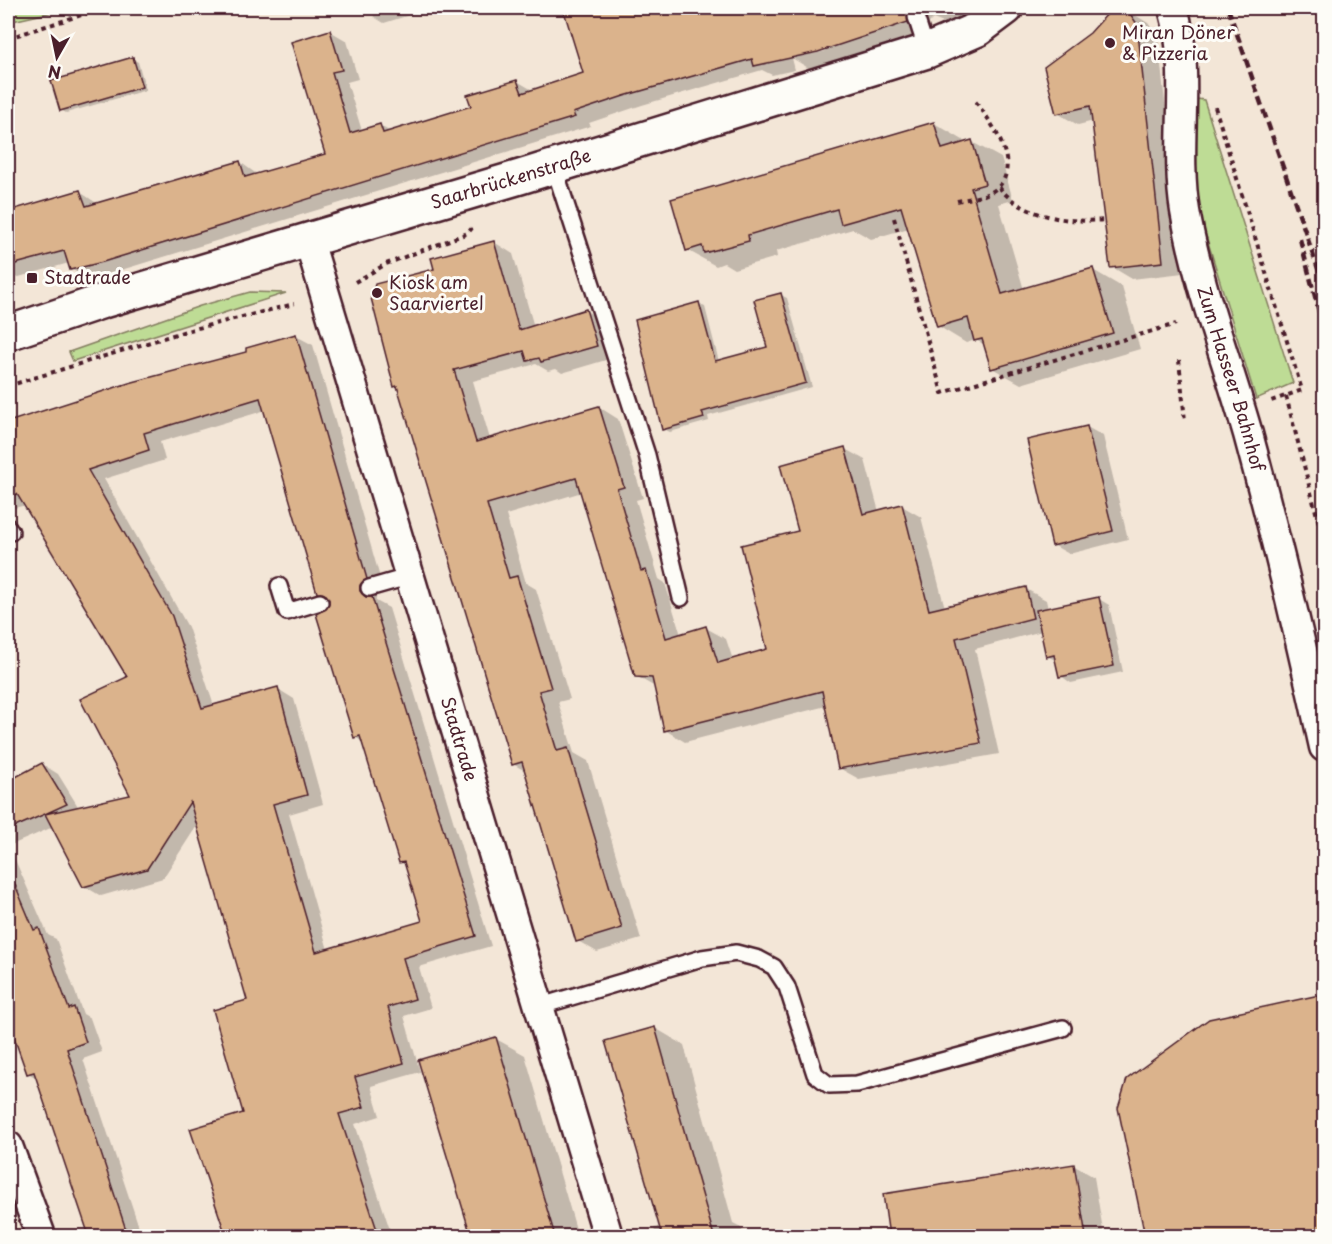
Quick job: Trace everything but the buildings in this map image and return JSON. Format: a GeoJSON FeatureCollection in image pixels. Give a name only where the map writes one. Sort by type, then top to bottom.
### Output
{"type":"FeatureCollection","features":[{"type":"Feature","properties":{"kind":"street","name":"Saarbrückenstraße"},"geometry":{"type":"LineString","coordinates":[[8,333],[103,301],[554,167],[927,51],[978,29],[1006,8]]}},
{"type":"Feature","properties":{"kind":"street","name":"Zum Hasseer Bahnhof"},"geometry":{"type":"LineString","coordinates":[[1173,8],[1181,41],[1180,167],[1185,212],[1247,432],[1324,747]]}},
{"type":"Feature","properties":{"kind":"street","name":"Stadtrade"},"geometry":{"type":"LineString","coordinates":[[309,241],[541,1006],[608,1236]]}},
{"type":"Feature","properties":{"kind":"street"},"geometry":{"type":"LineString","coordinates":[[8,1146],[41,1236]]}},
{"type":"Feature","properties":{"kind":"lane"},"geometry":{"type":"LineString","coordinates":[[916,17],[927,51]]}},
{"type":"Feature","properties":{"kind":"lane"},"geometry":{"type":"LineString","coordinates":[[554,167],[647,455],[681,598]]}},
{"type":"Feature","properties":{"kind":"lane"},"geometry":{"type":"LineString","coordinates":[[369,588],[411,576]]}},
{"type":"Feature","properties":{"kind":"lane"},"geometry":{"type":"LineString","coordinates":[[279,586],[287,612],[320,602]]}},
{"type":"Feature","properties":{"kind":"lane"},"geometry":{"type":"LineString","coordinates":[[541,1006],[702,958],[736,953],[759,959],[774,967],[787,987],[815,1074],[829,1085],[857,1084],[1063,1028]]}},
{"type":"Feature","properties":{"kind":"path"},"geometry":{"type":"LineString","coordinates":[[8,38],[104,8]]}},
{"type":"Feature","properties":{"kind":"path"},"geometry":{"type":"LineString","coordinates":[[1181,75],[1206,83],[1227,144],[1302,390],[1286,396],[1324,543]]}},
{"type":"Feature","properties":{"kind":"path"},"geometry":{"type":"LineString","coordinates":[[957,201],[986,195],[999,187],[1007,165],[1004,148],[974,100]]}},
{"type":"Feature","properties":{"kind":"path"},"geometry":{"type":"LineString","coordinates":[[999,187],[1010,200],[1036,213],[1065,219],[1104,220]]}},
{"type":"Feature","properties":{"kind":"path"},"geometry":{"type":"LineString","coordinates":[[894,218],[942,393],[1176,324]]}},
{"type":"Feature","properties":{"kind":"path"},"geometry":{"type":"LineString","coordinates":[[8,386],[186,331],[291,305],[349,286],[386,264],[468,233]]}},
{"type":"Feature","properties":{"kind":"path"},"geometry":{"type":"LineString","coordinates":[[1179,360],[1185,421]]}},
{"type":"Feature","properties":{"kind":"green space"},"geometry":{"type":"Polygon","coordinates":[[[8,8],[70,8],[8,22],[8,8]]]}},
{"type":"Feature","properties":{"kind":"green space"},"geometry":{"type":"Polygon","coordinates":[[[1197,99],[1204,100],[1293,383],[1256,399],[1196,203],[1193,149],[1197,99]]]}},
{"type":"Feature","properties":{"kind":"green space"},"geometry":{"type":"Polygon","coordinates":[[[250,292],[286,293],[73,361],[69,352],[200,306],[250,292]]]}},
{"type":"Feature","properties":{"kind":"railway"},"geometry":{"type":"LineString","coordinates":[[1228,8],[1324,286]]}},
{"type":"Feature","properties":{"kind":"railway"},"geometry":{"type":"LineString","coordinates":[[1300,239],[1324,331]]}},
{"type":"Feature","properties":{"kind":"place","name":"Miran Döner & Pizzeria"},"geometry":{"type":"Point","coordinates":[1110,43]}},
{"type":"Feature","properties":{"kind":"place","name":"Stadtrade"},"geometry":{"type":"Point","coordinates":[32,278]}},
{"type":"Feature","properties":{"kind":"place","name":"Kiosk am Saarviertel"},"geometry":{"type":"Point","coordinates":[377,293]}}]}
